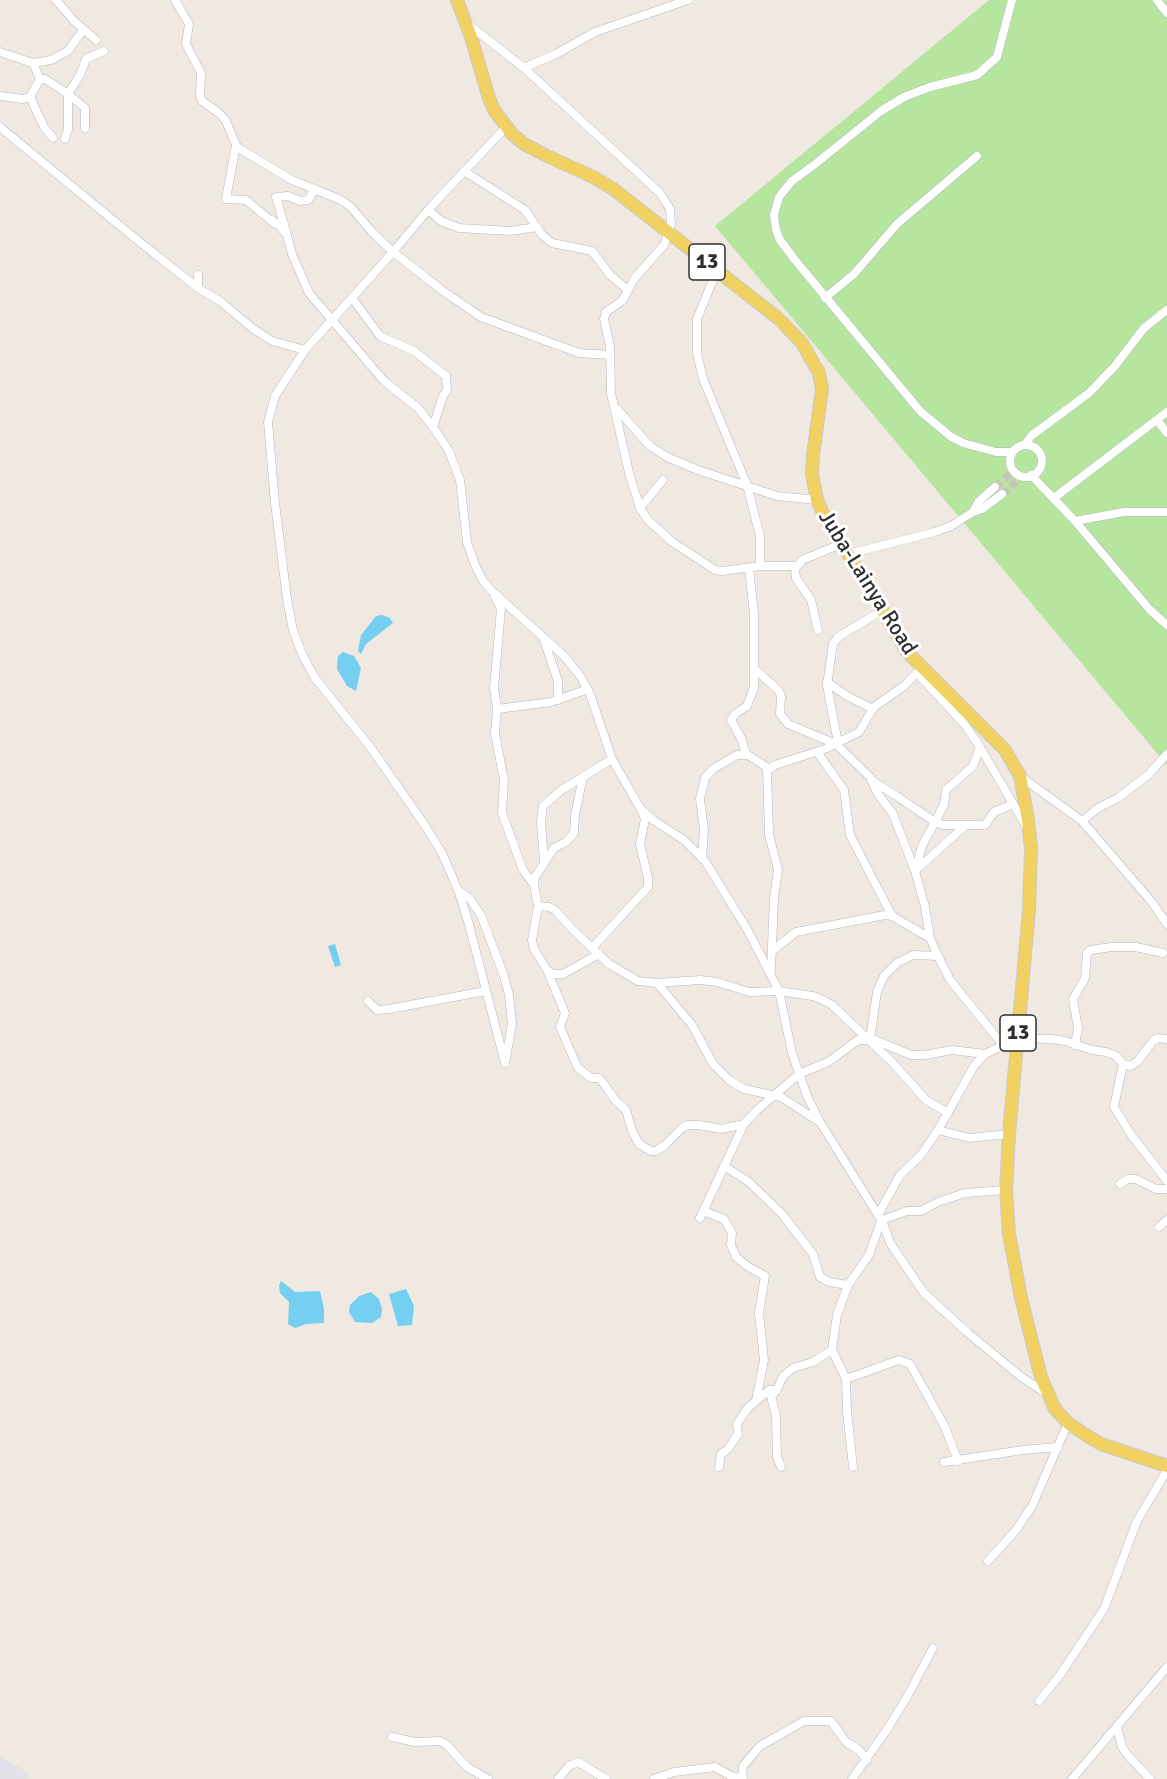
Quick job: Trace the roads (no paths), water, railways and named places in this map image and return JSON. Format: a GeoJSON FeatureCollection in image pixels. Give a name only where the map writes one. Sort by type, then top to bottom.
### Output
{"type":"FeatureCollection","features":[{"type":"Feature","properties":{"kind":"main road","name":"Juba-Lainya Road"},"geometry":{"type":"LineString","coordinates":[[457,0],[467,23],[489,98],[506,128],[524,144],[612,188],[791,330],[808,351],[819,373],[822,389],[812,474],[817,500],[826,520],[919,670],[1005,750],[1020,776],[1031,848],[1029,910],[1006,1190],[1009,1233],[1015,1268],[1029,1333],[1047,1394],[1055,1409],[1068,1423],[1101,1444],[1167,1468]]}},
{"type":"Feature","properties":{"kind":"street"},"geometry":{"type":"LineString","coordinates":[[56,0],[83,30],[96,40]]}},
{"type":"Feature","properties":{"kind":"street"},"geometry":{"type":"LineString","coordinates":[[175,0],[189,24],[186,44],[201,73],[200,96],[202,101],[220,114],[236,145],[244,153],[292,180],[351,207],[393,252],[481,317],[579,352],[610,356]]}},
{"type":"Feature","properties":{"kind":"street"},"geometry":{"type":"LineString","coordinates":[[524,68],[595,32],[673,2],[688,0]]}},
{"type":"Feature","properties":{"kind":"street"},"geometry":{"type":"LineString","coordinates":[[1012,0],[997,57],[977,75],[930,87],[904,97],[881,111],[792,181],[779,197],[774,215],[780,240],[825,298],[920,411],[950,436],[963,443],[996,453],[1012,452],[1025,445],[1035,448],[1041,457],[1040,468],[1017,482]]}},
{"type":"Feature","properties":{"kind":"street"},"geometry":{"type":"LineString","coordinates":[[1156,0],[1167,13]]}},
{"type":"Feature","properties":{"kind":"street"},"geometry":{"type":"LineString","coordinates":[[467,23],[524,68],[660,193],[672,216],[670,233],[661,249],[634,279],[621,303],[605,314],[603,319],[608,335],[610,382],[629,473],[640,508],[664,536],[711,568],[722,572],[760,566],[796,566],[810,556],[935,532],[982,509],[1002,494]]}},
{"type":"Feature","properties":{"kind":"street"},"geometry":{"type":"LineString","coordinates":[[0,52],[33,63],[51,60],[68,51],[83,30]]}},
{"type":"Feature","properties":{"kind":"street"},"geometry":{"type":"LineString","coordinates":[[65,139],[68,129],[68,94],[80,75],[86,59],[104,51]]}},
{"type":"Feature","properties":{"kind":"street"},"geometry":{"type":"LineString","coordinates":[[33,63],[40,79]]}},
{"type":"Feature","properties":{"kind":"street"},"geometry":{"type":"LineString","coordinates":[[40,79],[45,79],[85,108],[85,128]]}},
{"type":"Feature","properties":{"kind":"street"},"geometry":{"type":"LineString","coordinates":[[0,96],[23,99],[30,97],[40,79]]}},
{"type":"Feature","properties":{"kind":"street"},"geometry":{"type":"LineString","coordinates":[[30,97],[44,127],[53,138]]}},
{"type":"Feature","properties":{"kind":"street"},"geometry":{"type":"LineString","coordinates":[[0,127],[198,288],[220,301],[252,328],[272,341],[305,350]]}},
{"type":"Feature","properties":{"kind":"street"},"geometry":{"type":"LineString","coordinates":[[458,890],[470,899],[481,915],[506,986],[512,1024],[506,1063],[458,890],[442,853],[371,748],[315,678],[293,630],[275,503],[268,422],[275,396],[305,350],[428,210],[506,128]]}},
{"type":"Feature","properties":{"kind":"street"},"geometry":{"type":"LineString","coordinates":[[236,145],[226,199],[246,200],[287,235]]}},
{"type":"Feature","properties":{"kind":"street"},"geometry":{"type":"LineString","coordinates":[[825,298],[854,274],[897,224],[977,156]]}},
{"type":"Feature","properties":{"kind":"street"},"geometry":{"type":"LineString","coordinates":[[464,171],[525,210],[552,243],[592,251],[610,275],[628,290]]}},
{"type":"Feature","properties":{"kind":"street"},"geometry":{"type":"LineString","coordinates":[[315,189],[308,200],[300,201],[288,196],[276,197],[304,285],[384,381],[418,408],[433,427],[456,467],[460,480],[467,542],[475,565],[501,609],[494,678],[495,734],[504,780],[502,813],[523,870],[534,885]]}},
{"type":"Feature","properties":{"kind":"street"},"geometry":{"type":"LineString","coordinates":[[428,210],[441,221],[459,228],[510,231],[537,227]]}},
{"type":"Feature","properties":{"kind":"street"},"geometry":{"type":"LineString","coordinates":[[272,220],[287,235]]}},
{"type":"Feature","properties":{"kind":"street"},"geometry":{"type":"LineString","coordinates":[[717,270],[697,319],[697,353],[703,378],[747,485],[760,536],[760,566]]}},
{"type":"Feature","properties":{"kind":"street"},"geometry":{"type":"LineString","coordinates":[[198,275],[198,288]]}},
{"type":"Feature","properties":{"kind":"street"},"geometry":{"type":"LineString","coordinates":[[352,298],[380,336],[414,351],[446,376],[447,390],[433,427]]}},
{"type":"Feature","properties":{"kind":"street"},"geometry":{"type":"LineString","coordinates":[[1025,445],[1031,436],[1089,393],[1115,366],[1144,328],[1167,310]]}},
{"type":"Feature","properties":{"kind":"street"},"geometry":{"type":"LineString","coordinates":[[615,408],[657,452],[698,470],[777,496],[817,500]]}},
{"type":"Feature","properties":{"kind":"street"},"geometry":{"type":"LineString","coordinates":[[1054,498],[1167,412]]}},
{"type":"Feature","properties":{"kind":"street"},"geometry":{"type":"LineString","coordinates":[[1157,420],[1167,433]]}},
{"type":"Feature","properties":{"kind":"street"},"geometry":{"type":"LineString","coordinates":[[1012,452],[1011,471],[1029,476],[1054,498],[1150,610],[1167,625]]}},
{"type":"Feature","properties":{"kind":"street"},"geometry":{"type":"LineString","coordinates":[[640,508],[663,480]]}},
{"type":"Feature","properties":{"kind":"street"},"geometry":{"type":"LineString","coordinates":[[973,512],[979,501],[995,487]]}},
{"type":"Feature","properties":{"kind":"street"},"geometry":{"type":"LineString","coordinates":[[1075,521],[1124,512],[1167,512]]}},
{"type":"Feature","properties":{"kind":"street"},"geometry":{"type":"LineString","coordinates":[[796,566],[796,578],[810,598],[818,630]]}},
{"type":"Feature","properties":{"kind":"street"},"geometry":{"type":"LineString","coordinates":[[748,568],[754,614],[754,688],[749,703],[731,720],[741,738],[746,754],[768,768]]}},
{"type":"Feature","properties":{"kind":"street"},"geometry":{"type":"LineString","coordinates":[[492,591],[564,656],[581,677],[588,689],[612,759],[645,819],[640,840],[648,887],[592,948]]}},
{"type":"Feature","properties":{"kind":"street"},"geometry":{"type":"LineString","coordinates":[[837,744],[826,682],[835,640],[883,610]]}},
{"type":"Feature","properties":{"kind":"street"},"geometry":{"type":"LineString","coordinates":[[543,637],[558,681],[558,700]]}},
{"type":"Feature","properties":{"kind":"street"},"geometry":{"type":"LineString","coordinates":[[755,669],[779,691],[780,714],[788,724],[837,744],[872,781],[896,821],[915,871],[925,907],[930,938],[938,956],[950,980],[1003,1045]]}},
{"type":"Feature","properties":{"kind":"street"},"geometry":{"type":"LineString","coordinates":[[768,768],[817,752],[859,732],[873,709],[904,686],[919,670],[965,725],[980,747],[1029,832]]}},
{"type":"Feature","properties":{"kind":"street"},"geometry":{"type":"LineString","coordinates":[[826,682],[873,709]]}},
{"type":"Feature","properties":{"kind":"street"},"geometry":{"type":"LineString","coordinates":[[496,709],[540,704],[588,689]]}},
{"type":"Feature","properties":{"kind":"street"},"geometry":{"type":"LineString","coordinates":[[915,871],[922,846],[944,805],[946,790],[973,766],[980,747]]}},
{"type":"Feature","properties":{"kind":"street"},"geometry":{"type":"LineString","coordinates":[[817,752],[844,790],[850,835],[892,916]]}},
{"type":"Feature","properties":{"kind":"street"},"geometry":{"type":"LineString","coordinates":[[702,858],[704,830],[700,799],[705,778],[713,769],[732,758],[746,754]]}},
{"type":"Feature","properties":{"kind":"street"},"geometry":{"type":"LineString","coordinates":[[1082,821],[1098,808],[1118,798],[1149,774],[1167,754]]}},
{"type":"Feature","properties":{"kind":"street"},"geometry":{"type":"LineString","coordinates":[[544,861],[541,822],[543,806],[553,796],[612,759]]}},
{"type":"Feature","properties":{"kind":"street"},"geometry":{"type":"LineString","coordinates":[[768,768],[766,773],[769,835],[778,870],[771,974]]}},
{"type":"Feature","properties":{"kind":"street"},"geometry":{"type":"LineString","coordinates":[[1020,776],[1082,821],[1151,901],[1167,924]]}},
{"type":"Feature","properties":{"kind":"street"},"geometry":{"type":"LineString","coordinates":[[583,777],[575,815],[574,833],[566,842],[554,848],[537,872],[534,885],[538,906],[532,936],[532,944],[547,970],[565,1014],[560,1027],[578,1068],[591,1078],[599,1078],[616,1101],[626,1110],[635,1138],[645,1149],[656,1151],[687,1125],[722,1129],[744,1124]]}},
{"type":"Feature","properties":{"kind":"street"},"geometry":{"type":"LineString","coordinates":[[872,781],[934,822],[943,825],[986,825],[993,813],[1013,804]]}},
{"type":"Feature","properties":{"kind":"street"},"geometry":{"type":"LineString","coordinates":[[640,808],[653,820],[684,840],[702,858],[747,929],[779,991],[792,1053],[807,1096],[820,1122],[880,1217],[890,1243],[924,1293],[1020,1376],[1047,1394]]}},
{"type":"Feature","properties":{"kind":"street"},"geometry":{"type":"LineString","coordinates":[[915,871],[965,826]]}},
{"type":"Feature","properties":{"kind":"street"},"geometry":{"type":"LineString","coordinates":[[538,906],[555,910],[599,954],[624,975],[638,981],[657,983],[700,980],[717,982],[749,992],[779,991],[813,996],[823,1000],[832,1005],[868,1038],[926,1100],[948,1113]]}},
{"type":"Feature","properties":{"kind":"street"},"geometry":{"type":"LineString","coordinates":[[772,951],[796,932],[847,924],[878,916],[892,916],[930,938]]}},
{"type":"Feature","properties":{"kind":"street"},"geometry":{"type":"LineString","coordinates":[[1075,1045],[1077,1028],[1073,999],[1085,978],[1087,953],[1091,950],[1112,947],[1136,947],[1163,953]]}},
{"type":"Feature","properties":{"kind":"street"},"geometry":{"type":"LineString","coordinates":[[547,970],[553,974],[563,974],[599,954]]}},
{"type":"Feature","properties":{"kind":"street"},"geometry":{"type":"LineString","coordinates":[[868,1038],[877,992],[884,976],[897,963],[913,955],[938,956]]}},
{"type":"Feature","properties":{"kind":"street"},"geometry":{"type":"LineString","coordinates":[[657,983],[692,1025],[718,1070],[739,1087],[785,1099],[820,1122]]}},
{"type":"Feature","properties":{"kind":"street"},"geometry":{"type":"LineString","coordinates":[[368,1001],[377,1010],[389,1009],[486,991]]}},
{"type":"Feature","properties":{"kind":"street"},"geometry":{"type":"LineString","coordinates":[[756,1401],[764,1360],[759,1313],[765,1276],[736,1257],[731,1245],[732,1233],[726,1222],[721,1218],[702,1214],[744,1124],[799,1074],[828,1062],[852,1043],[868,1038],[911,1055],[952,1050],[985,1054]]}},
{"type":"Feature","properties":{"kind":"street"},"geometry":{"type":"LineString","coordinates":[[854,1467],[846,1379],[832,1350],[837,1315],[849,1285],[869,1255],[880,1217],[900,1175],[921,1155],[938,1130],[974,1066],[985,1054],[1018,1038],[1052,1039],[1116,1056],[1123,1064],[1131,1066],[1138,1061],[1153,1041],[1158,1038],[1167,1039]]}},
{"type":"Feature","properties":{"kind":"street"},"geometry":{"type":"LineString","coordinates":[[1123,1064],[1114,1107],[1117,1115],[1167,1181]]}},
{"type":"Feature","properties":{"kind":"street"},"geometry":{"type":"LineString","coordinates":[[938,1130],[969,1138],[1009,1134]]}},
{"type":"Feature","properties":{"kind":"street"},"geometry":{"type":"LineString","coordinates":[[724,1166],[749,1182],[782,1214],[813,1254],[820,1277],[829,1282],[849,1285]]}},
{"type":"Feature","properties":{"kind":"street"},"geometry":{"type":"LineString","coordinates":[[1120,1184],[1128,1179],[1136,1179],[1156,1189],[1167,1189]]}},
{"type":"Feature","properties":{"kind":"street"},"geometry":{"type":"LineString","coordinates":[[880,1217],[907,1211],[921,1211],[965,1193],[1006,1190]]}},
{"type":"Feature","properties":{"kind":"street"},"geometry":{"type":"LineString","coordinates":[[1159,1227],[1167,1220]]}},
{"type":"Feature","properties":{"kind":"street"},"geometry":{"type":"LineString","coordinates":[[781,1467],[777,1457],[776,1416],[771,1395],[777,1390],[783,1377],[793,1368],[813,1362],[832,1350]]}},
{"type":"Feature","properties":{"kind":"street"},"geometry":{"type":"LineString","coordinates":[[846,1379],[899,1360],[910,1364],[945,1427],[958,1461]]}},
{"type":"Feature","properties":{"kind":"street"},"geometry":{"type":"LineString","coordinates":[[719,1467],[721,1454],[728,1449],[738,1434],[737,1424],[747,1409],[769,1390],[777,1390]]}},
{"type":"Feature","properties":{"kind":"street"},"geometry":{"type":"LineString","coordinates":[[988,1561],[1016,1530],[1032,1506],[1068,1423]]}},
{"type":"Feature","properties":{"kind":"street"},"geometry":{"type":"LineString","coordinates":[[944,1462],[1058,1447]]}},
{"type":"Feature","properties":{"kind":"street"},"geometry":{"type":"LineString","coordinates":[[1039,1701],[1060,1675],[1104,1609],[1137,1521],[1167,1468]]}},
{"type":"Feature","properties":{"kind":"street"},"geometry":{"type":"LineString","coordinates":[[857,1777],[907,1697],[933,1648]]}},
{"type":"Feature","properties":{"kind":"street"},"geometry":{"type":"LineString","coordinates":[[1072,1779],[1167,1667]]}},
{"type":"Feature","properties":{"kind":"street"},"geometry":{"type":"LineString","coordinates":[[654,1779],[674,1772],[715,1767],[731,1776],[743,1779],[743,1766],[760,1746],[804,1721],[831,1721],[846,1742],[859,1750],[867,1760]]}},
{"type":"Feature","properties":{"kind":"street"},"geometry":{"type":"LineString","coordinates":[[1116,1727],[1122,1747],[1150,1779]]}},
{"type":"Feature","properties":{"kind":"street"},"geometry":{"type":"LineString","coordinates":[[392,1737],[415,1742],[446,1744],[467,1767],[488,1779]]}},
{"type":"Feature","properties":{"kind":"street"},"geometry":{"type":"LineString","coordinates":[[558,1779],[569,1766],[578,1762],[606,1779]]}},
{"type":"Feature","properties":{"kind":"water"},"geometry":{"type":"Polygon","coordinates":[[[382,615],[390,618],[393,623],[366,644],[361,654],[358,651],[361,635],[376,616],[382,615]]]}},
{"type":"Feature","properties":{"kind":"water"},"geometry":{"type":"Polygon","coordinates":[[[343,652],[354,656],[361,668],[356,691],[347,686],[337,669],[338,656],[343,652]]]}},
{"type":"Feature","properties":{"kind":"water"},"geometry":{"type":"Polygon","coordinates":[[[335,944],[341,965],[335,967],[328,946],[335,944]]]}},
{"type":"Feature","properties":{"kind":"water"},"geometry":{"type":"Polygon","coordinates":[[[281,1281],[295,1292],[320,1291],[324,1323],[306,1324],[295,1328],[288,1324],[289,1302],[280,1293],[281,1281]]]}},
{"type":"Feature","properties":{"kind":"water"},"geometry":{"type":"Polygon","coordinates":[[[406,1289],[414,1306],[412,1325],[398,1326],[389,1294],[406,1289]]]}},
{"type":"Feature","properties":{"kind":"water"},"geometry":{"type":"Polygon","coordinates":[[[371,1292],[379,1299],[382,1309],[381,1317],[372,1323],[355,1322],[349,1312],[350,1305],[359,1296],[371,1292]]]}},
{"type":"Feature","properties":{"kind":"tunnel"},"geometry":{"type":"LineString","coordinates":[[995,487],[1010,474]]}},
{"type":"Feature","properties":{"kind":"tunnel"},"geometry":{"type":"LineString","coordinates":[[1002,494],[1017,482]]}}]}
